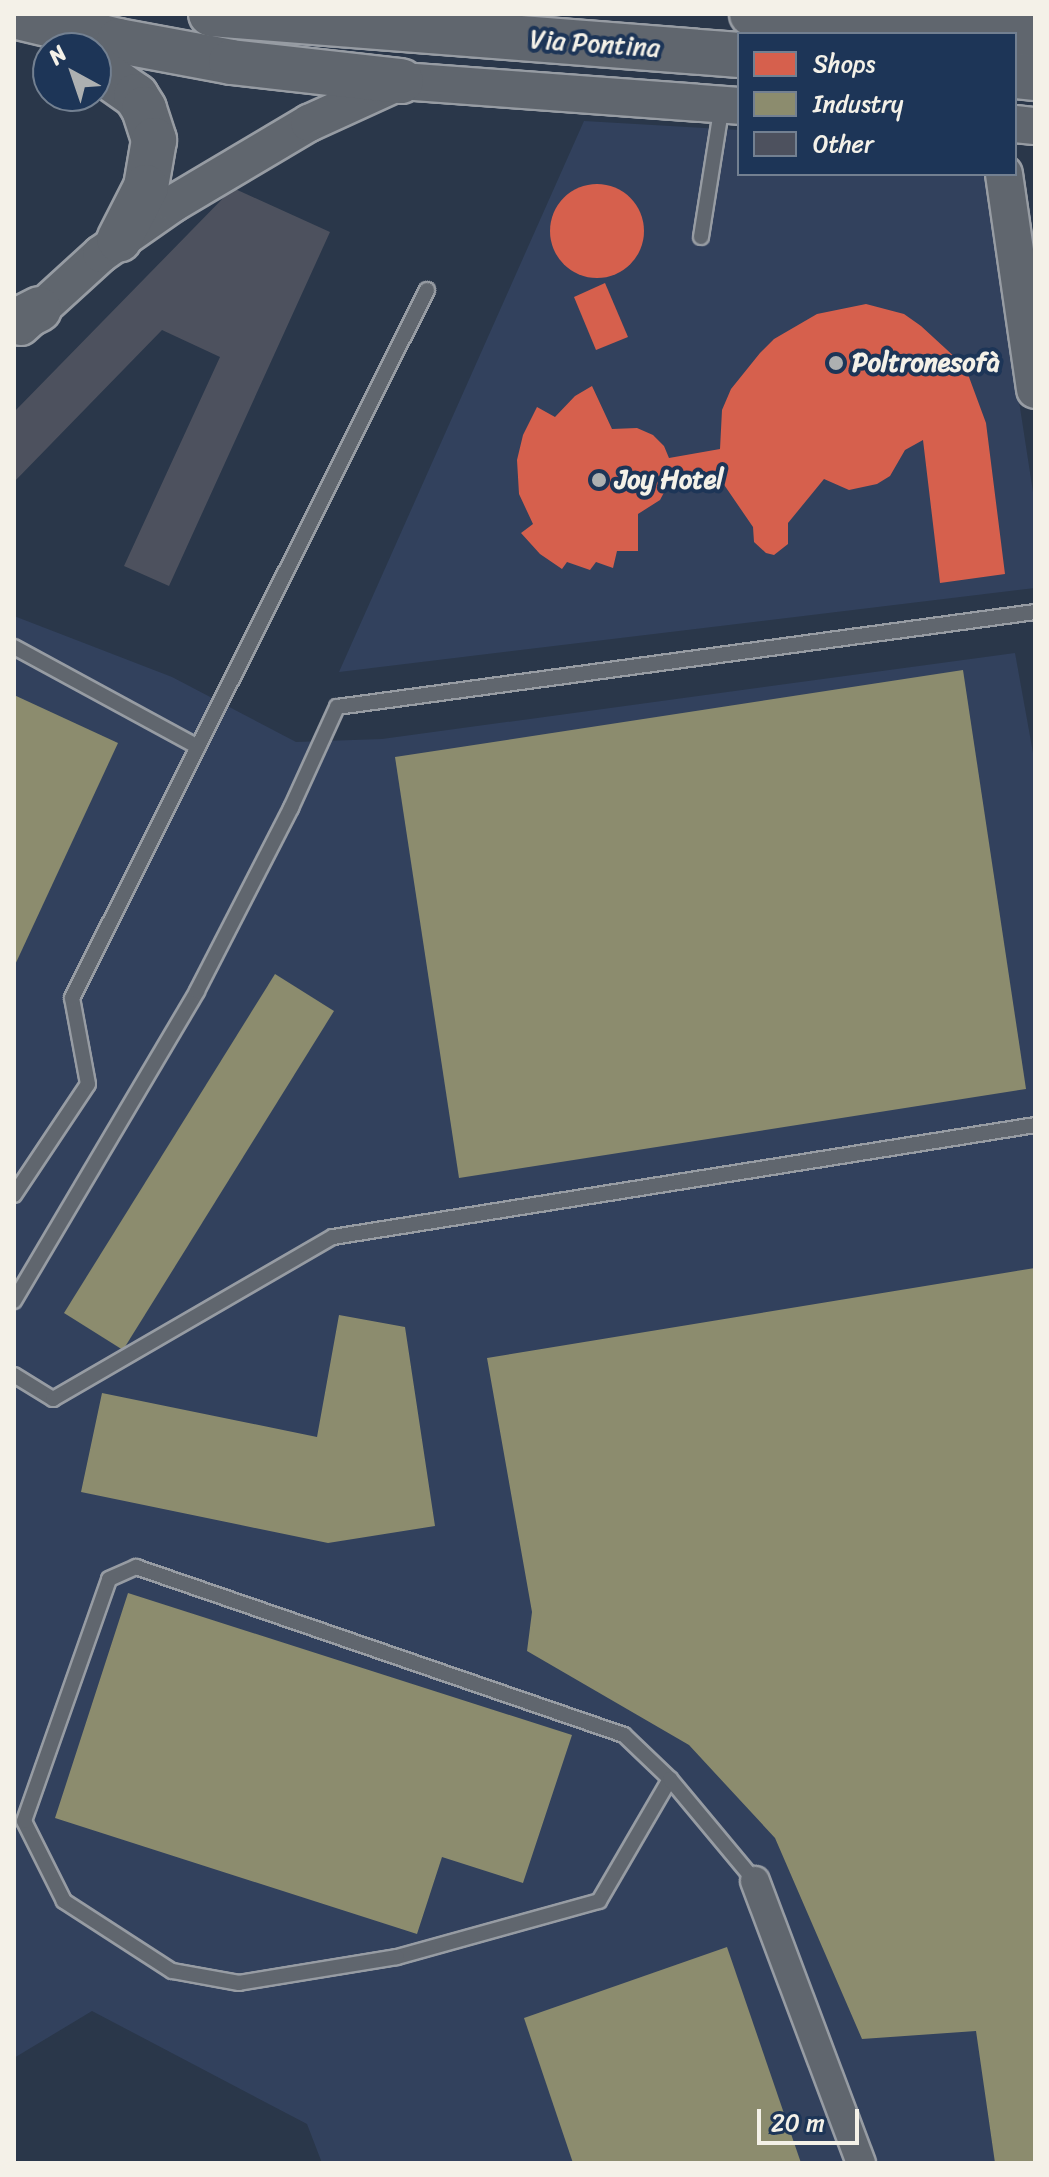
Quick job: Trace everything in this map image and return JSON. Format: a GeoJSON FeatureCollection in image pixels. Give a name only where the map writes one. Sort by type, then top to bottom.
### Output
{"type":"FeatureCollection","features":[{"type":"Feature","properties":{"kind":"highway","name":"Via Pontina"},"geometry":{"type":"LineString","coordinates":[[211,14],[737,55]]}},
{"type":"Feature","properties":{"kind":"highway"},"geometry":{"type":"LineString","coordinates":[[752,14],[995,32]]}},
{"type":"Feature","properties":{"kind":"highway"},"geometry":{"type":"LineString","coordinates":[[14,16],[119,41],[231,62],[401,81]]}},
{"type":"Feature","properties":{"kind":"highway"},"geometry":{"type":"LineString","coordinates":[[112,79],[136,96],[144,109],[154,140],[146,187],[119,240]]}},
{"type":"Feature","properties":{"kind":"street","name":"Via Pontina"},"geometry":{"type":"LineString","coordinates":[[401,81],[730,106]]}},
{"type":"Feature","properties":{"kind":"street"},"geometry":{"type":"LineString","coordinates":[[22,322],[119,240],[261,150],[401,81]]}},
{"type":"Feature","properties":{"kind":"street"},"geometry":{"type":"LineString","coordinates":[[1004,176],[1035,390]]}},
{"type":"Feature","properties":{"kind":"street"},"geometry":{"type":"LineString","coordinates":[[755,1881],[861,2163]]}},
{"type":"Feature","properties":{"kind":"lane"},"geometry":{"type":"LineString","coordinates":[[701,237],[730,106]]}},
{"type":"Feature","properties":{"kind":"lane"},"geometry":{"type":"LineString","coordinates":[[14,1195],[88,1084],[72,998],[427,290]]}},
{"type":"Feature","properties":{"kind":"lane"},"geometry":{"type":"LineString","coordinates":[[14,1301],[197,991],[291,808],[337,707],[1035,612]]}},
{"type":"Feature","properties":{"kind":"lane"},"geometry":{"type":"LineString","coordinates":[[14,647],[198,747]]}},
{"type":"Feature","properties":{"kind":"lane"},"geometry":{"type":"LineString","coordinates":[[14,1375],[53,1399],[333,1237],[1035,1125]]}},
{"type":"Feature","properties":{"kind":"lane"},"geometry":{"type":"LineString","coordinates":[[670,1779],[599,1901],[397,1957],[239,1983],[172,1971],[64,1901],[24,1821],[109,1579],[136,1567],[624,1735],[670,1779],[755,1881]]}},
{"type":"Feature","properties":{"kind":"shaded area"},"geometry":{"type":"Polygon","coordinates":[[[584,121],[737,130],[737,176],[984,176],[1035,505],[1035,588],[339,672],[584,121]]]}},
{"type":"Feature","properties":{"kind":"shaded area"},"geometry":{"type":"Polygon","coordinates":[[[14,616],[172,677],[296,742],[382,739],[1015,653],[1035,764],[1035,2163],[322,2163],[307,2124],[92,2011],[14,2058],[14,616]]]}},
{"type":"Feature","properties":{"kind":"building: Shops"},"geometry":{"type":"Polygon","coordinates":[[[597,184],[615,188],[630,198],[640,213],[644,231],[640,249],[630,264],[615,274],[597,278],[579,274],[564,264],[554,249],[550,231],[554,213],[564,198],[579,188],[597,184]]]}},
{"type":"Feature","properties":{"kind":"building: Shops"},"geometry":{"type":"Polygon","coordinates":[[[605,283],[628,337],[596,350],[574,297],[605,283]]]}},
{"type":"Feature","properties":{"kind":"building: Shops"},"geometry":{"type":"Polygon","coordinates":[[[866,304],[904,314],[921,326],[958,360],[969,377],[986,423],[1005,574],[940,583],[923,440],[905,450],[890,476],[877,484],[849,490],[824,479],[788,523],[788,544],[774,555],[766,553],[754,542],[753,527],[716,473],[669,483],[660,500],[638,514],[638,551],[617,551],[613,568],[596,562],[590,570],[567,562],[562,569],[540,554],[521,533],[533,524],[519,494],[517,460],[523,435],[537,407],[555,417],[575,396],[592,386],[612,429],[637,428],[653,435],[664,446],[669,458],[720,449],[722,410],[731,389],[774,339],[817,314],[866,304]]]}},
{"type":"Feature","properties":{"kind":"building: Industry"},"geometry":{"type":"Polygon","coordinates":[[[963,670],[1026,1089],[459,1178],[395,757],[963,670]]]}},
{"type":"Feature","properties":{"kind":"building: Industry"},"geometry":{"type":"Polygon","coordinates":[[[14,695],[118,743],[14,967],[14,695]]]}},
{"type":"Feature","properties":{"kind":"building: Industry"},"geometry":{"type":"Polygon","coordinates":[[[275,974],[334,1011],[123,1350],[64,1313],[275,974]]]}},
{"type":"Feature","properties":{"kind":"building: Industry"},"geometry":{"type":"Polygon","coordinates":[[[1035,1268],[1035,2163],[995,2163],[976,2031],[862,2039],[775,1838],[689,1745],[527,1651],[532,1612],[487,1358],[1035,1268]]]}},
{"type":"Feature","properties":{"kind":"building: Industry"},"geometry":{"type":"Polygon","coordinates":[[[339,1315],[405,1327],[435,1526],[328,1543],[81,1492],[102,1393],[317,1437],[339,1315]]]}},
{"type":"Feature","properties":{"kind":"building: Industry"},"geometry":{"type":"Polygon","coordinates":[[[128,1593],[572,1735],[523,1883],[442,1857],[417,1934],[55,1818],[128,1593]]]}},
{"type":"Feature","properties":{"kind":"building: Industry"},"geometry":{"type":"Polygon","coordinates":[[[727,1947],[801,2163],[573,2163],[524,2018],[727,1947]]]}},
{"type":"Feature","properties":{"kind":"building: Other"},"geometry":{"type":"Polygon","coordinates":[[[233,188],[330,232],[169,586],[124,566],[220,357],[162,330],[14,482],[14,412],[233,188]]]}},
{"type":"Feature","properties":{"kind":"place","name":"Poltronesofà"},"geometry":{"type":"Point","coordinates":[836,363]}},
{"type":"Feature","properties":{"kind":"place","name":"Joy Hotel"},"geometry":{"type":"Point","coordinates":[599,480]}}]}
